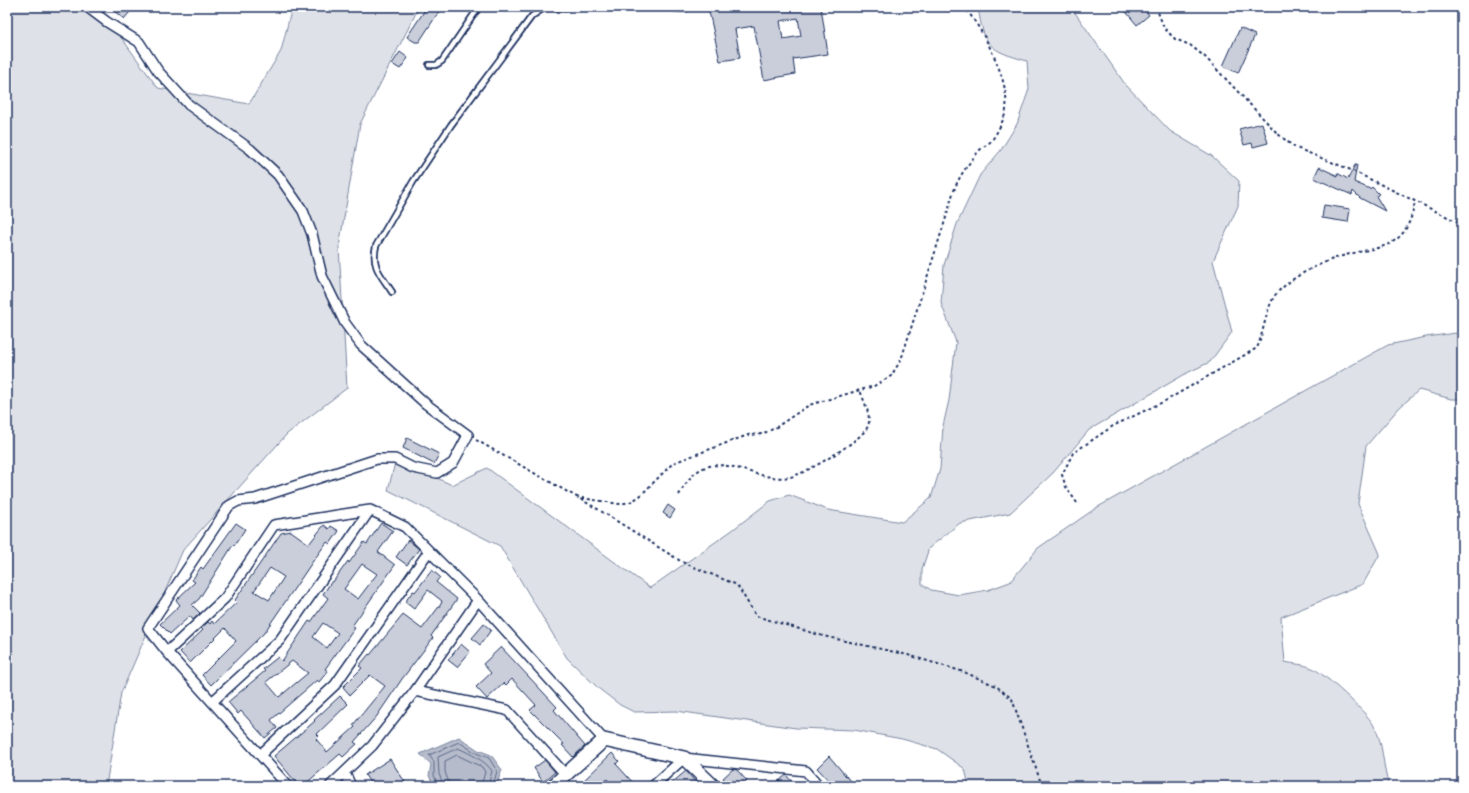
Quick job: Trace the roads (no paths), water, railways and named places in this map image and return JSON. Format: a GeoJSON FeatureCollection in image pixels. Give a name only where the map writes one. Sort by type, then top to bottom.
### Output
{"type":"FeatureCollection","features":[{"type":"Feature","properties":{"kind":"street"},"geometry":{"type":"LineString","coordinates":[[87,7],[138,42],[158,71],[189,105],[250,149],[278,175],[303,211],[312,234],[322,276],[345,323],[361,345],[426,404],[468,435],[453,463],[437,473],[413,468],[395,459],[377,459],[255,499],[238,501],[229,506],[148,628],[167,652],[288,786]]}},
{"type":"Feature","properties":{"kind":"street"},"geometry":{"type":"LineString","coordinates":[[167,652],[225,598],[274,525],[370,510],[405,527],[478,600],[604,740],[684,758],[806,771],[819,786]]}},
{"type":"Feature","properties":{"kind":"street"},"geometry":{"type":"LineString","coordinates":[[212,702],[280,640],[370,510]]}},
{"type":"Feature","properties":{"kind":"street"},"geometry":{"type":"LineString","coordinates":[[260,755],[335,685],[429,551]]}},
{"type":"Feature","properties":{"kind":"street"},"geometry":{"type":"LineString","coordinates":[[330,786],[372,746],[415,691],[478,600]]}},
{"type":"Feature","properties":{"kind":"street"},"geometry":{"type":"LineString","coordinates":[[415,691],[507,710],[566,775]]}},
{"type":"Feature","properties":{"kind":"street"},"geometry":{"type":"LineString","coordinates":[[553,786],[604,740]]}},
{"type":"Feature","properties":{"kind":"street"},"geometry":{"type":"LineString","coordinates":[[653,786],[684,758]]}},
{"type":"Feature","properties":{"kind":"street"},"geometry":{"type":"LineString","coordinates":[[684,758],[713,786]]}},
{"type":"Feature","properties":{"kind":"street"},"geometry":{"type":"LineString","coordinates":[[345,773],[351,786]]}},
{"type":"Feature","properties":{"kind":"lane"},"geometry":{"type":"LineString","coordinates":[[429,65],[436,65],[442,61],[479,7]]}},
{"type":"Feature","properties":{"kind":"lane"},"geometry":{"type":"LineString","coordinates":[[392,292],[374,264],[376,246],[413,182],[450,125],[532,16],[540,8],[568,7]]}},
{"type":"Feature","properties":{"kind":"lane"},"geometry":{"type":"LineString","coordinates":[[658,7],[684,9]]}},
{"type":"Feature","properties":{"kind":"water"},"geometry":{"type":"Polygon","coordinates":[[[459,737],[478,750],[491,755],[502,770],[496,786],[435,786],[429,776],[431,764],[420,754],[459,737]]]}}]}
